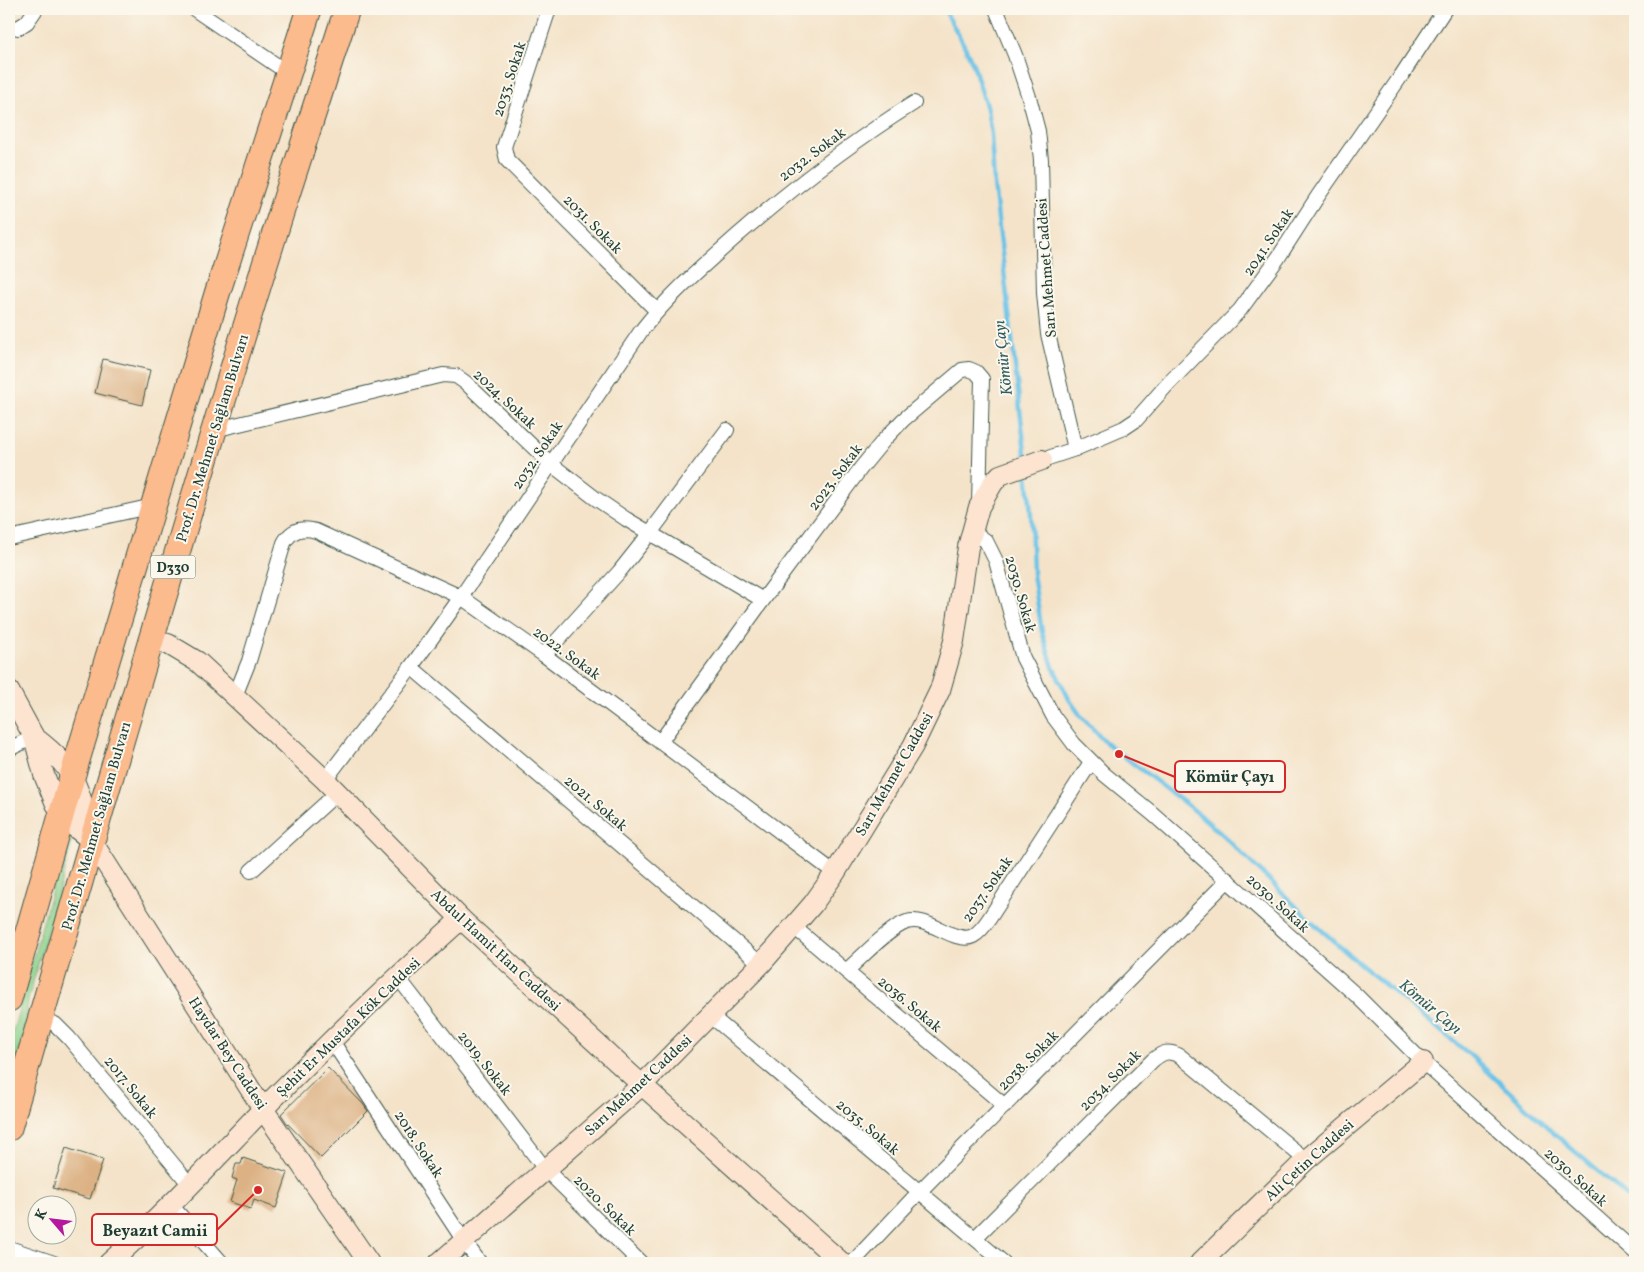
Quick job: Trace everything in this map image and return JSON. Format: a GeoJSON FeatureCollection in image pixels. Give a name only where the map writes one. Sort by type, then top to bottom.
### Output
{"type":"FeatureCollection","features":[{"type":"Feature","properties":{"kind":"highway","name":"D330"},"geometry":{"type":"LineString","coordinates":[[9,999],[72,777],[217,294],[308,9]]}},
{"type":"Feature","properties":{"kind":"highway","name":"Prof. Dr. Mehmet Sağlam Bulvarı"},"geometry":{"type":"LineString","coordinates":[[9,1128],[91,840],[214,430],[283,207],[348,9]]}},
{"type":"Feature","properties":{"kind":"street"},"geometry":{"type":"LineString","coordinates":[[9,26],[18,28],[27,22],[36,9]]}},
{"type":"Feature","properties":{"kind":"street"},"geometry":{"type":"LineString","coordinates":[[194,9],[288,74]]}},
{"type":"Feature","properties":{"kind":"street","name":"2033. Sokak"},"geometry":{"type":"LineString","coordinates":[[507,160],[504,148],[549,9]]}},
{"type":"Feature","properties":{"kind":"street","name":"Sarı Mehmet Caddesi"},"geometry":{"type":"LineString","coordinates":[[439,1263],[642,1084],[711,1016],[794,927],[836,873],[913,746],[940,690],[954,640],[972,530],[979,507],[993,483],[1000,475],[1012,470],[1075,449],[1048,334],[1044,285],[1041,160],[1038,131],[1030,97],[996,9]]}},
{"type":"Feature","properties":{"kind":"street","name":"2041. Sokak"},"geometry":{"type":"LineString","coordinates":[[1075,449],[1124,428],[1136,420],[1171,380],[1240,310],[1278,258],[1445,9]]}},
{"type":"Feature","properties":{"kind":"street","name":"2032. Sokak"},"geometry":{"type":"LineString","coordinates":[[460,597],[641,331],[678,288],[780,199],[829,160],[914,103]]}},
{"type":"Feature","properties":{"kind":"street","name":"2031. Sokak"},"geometry":{"type":"LineString","coordinates":[[507,160],[657,311]]}},
{"type":"Feature","properties":{"kind":"street","name":"2023. Sokak"},"geometry":{"type":"LineString","coordinates":[[660,742],[763,600],[884,440],[902,420],[940,388],[962,370],[969,369],[976,372],[982,379],[979,507]]}},
{"type":"Feature","properties":{"kind":"street","name":"2024. Sokak"},"geometry":{"type":"LineString","coordinates":[[214,430],[443,375],[456,376],[481,395],[551,464],[595,498],[650,534],[763,600]]}},
{"type":"Feature","properties":{"kind":"street"},"geometry":{"type":"LineString","coordinates":[[544,656],[619,572],[650,534],[727,430]]}},
{"type":"Feature","properties":{"kind":"street"},"geometry":{"type":"LineString","coordinates":[[9,538],[153,506]]}},
{"type":"Feature","properties":{"kind":"street"},"geometry":{"type":"LineString","coordinates":[[235,696],[249,661],[284,543],[290,535],[298,530],[316,531],[460,597],[331,786],[251,871]]}},
{"type":"Feature","properties":{"kind":"street","name":"2030. Sokak"},"geometry":{"type":"LineString","coordinates":[[972,530],[986,541],[996,561],[1023,658],[1043,700],[1063,732],[1091,762],[1228,880],[1356,996],[1423,1062],[1635,1252]]}},
{"type":"Feature","properties":{"kind":"street","name":"2022. Sokak"},"geometry":{"type":"LineString","coordinates":[[460,597],[544,656],[836,873]]}},
{"type":"Feature","properties":{"kind":"street","name":"Abdul Hamit Han Caddesi"},"geometry":{"type":"LineString","coordinates":[[151,639],[168,644],[190,656],[235,696],[331,786],[461,919],[842,1263]]}},
{"type":"Feature","properties":{"kind":"street","name":"2021. Sokak"},"geometry":{"type":"LineString","coordinates":[[411,667],[761,964]]}},
{"type":"Feature","properties":{"kind":"street"},"geometry":{"type":"LineString","coordinates":[[9,691],[34,736],[44,775],[62,814],[72,825],[91,840]]}},
{"type":"Feature","properties":{"kind":"street"},"geometry":{"type":"LineString","coordinates":[[34,736],[60,760],[72,777],[79,793],[91,840]]}},
{"type":"Feature","properties":{"kind":"street"},"geometry":{"type":"LineString","coordinates":[[9,749],[34,736]]}},
{"type":"Feature","properties":{"kind":"street","name":"2037. Sokak"},"geometry":{"type":"LineString","coordinates":[[846,971],[887,935],[906,922],[927,923],[960,936],[974,936],[989,919],[1091,762]]}},
{"type":"Feature","properties":{"kind":"street","name":"Haydar Bey Caddesi"},"geometry":{"type":"LineString","coordinates":[[91,840],[263,1109],[370,1263]]}},
{"type":"Feature","properties":{"kind":"street","name":"2038. Sokak"},"geometry":{"type":"LineString","coordinates":[[852,1263],[919,1192],[1228,880]]}},
{"type":"Feature","properties":{"kind":"street","name":"Şehit Er Mustafa Kök Caddesi"},"geometry":{"type":"LineString","coordinates":[[109,1263],[172,1206],[263,1109],[397,976],[461,919]]}},
{"type":"Feature","properties":{"kind":"street","name":"2036. Sokak"},"geometry":{"type":"LineString","coordinates":[[794,927],[1005,1106]]}},
{"type":"Feature","properties":{"kind":"street","name":"2019. Sokak"},"geometry":{"type":"LineString","coordinates":[[397,976],[546,1170]]}},
{"type":"Feature","properties":{"kind":"street","name":"2035. Sokak"},"geometry":{"type":"LineString","coordinates":[[711,1016],[1004,1263]]}},
{"type":"Feature","properties":{"kind":"street","name":"2017. Sokak"},"geometry":{"type":"LineString","coordinates":[[39,1018],[55,1024],[70,1038],[191,1186]]}},
{"type":"Feature","properties":{"kind":"street","name":"2018. Sokak"},"geometry":{"type":"LineString","coordinates":[[332,1041],[464,1242],[480,1263]]}},
{"type":"Feature","properties":{"kind":"street","name":"2034. Sokak"},"geometry":{"type":"LineString","coordinates":[[976,1238],[1162,1053],[1171,1051],[1180,1056],[1306,1160]]}},
{"type":"Feature","properties":{"kind":"street","name":"Ali Çetin Caddesi"},"geometry":{"type":"LineString","coordinates":[[1200,1263],[1306,1160],[1423,1062]]}},
{"type":"Feature","properties":{"kind":"street","name":"2020. Sokak"},"geometry":{"type":"LineString","coordinates":[[546,1170],[641,1263]]}},
{"type":"Feature","properties":{"kind":"street"},"geometry":{"type":"LineString","coordinates":[[172,1206],[222,1263]]}},
{"type":"Feature","properties":{"kind":"street"},"geometry":{"type":"LineString","coordinates":[[9,1248],[54,1263]]}},
{"type":"Feature","properties":{"kind":"green space"},"geometry":{"type":"Polygon","coordinates":[[[66,838],[73,840],[28,1000],[25,1029],[9,1089],[9,1046],[66,838]]]}},
{"type":"Feature","properties":{"kind":"building"},"geometry":{"type":"Polygon","coordinates":[[[103,359],[150,370],[142,405],[95,393],[103,359]]]}},
{"type":"Feature","properties":{"kind":"building"},"geometry":{"type":"Polygon","coordinates":[[[328,1068],[368,1111],[321,1158],[287,1123],[281,1114],[328,1068]]]}},
{"type":"Feature","properties":{"kind":"building"},"geometry":{"type":"Polygon","coordinates":[[[66,1148],[103,1160],[90,1199],[53,1188],[66,1148]]]}},
{"type":"Feature","properties":{"kind":"building"},"geometry":{"type":"Polygon","coordinates":[[[243,1158],[288,1173],[276,1208],[254,1200],[251,1209],[230,1202],[237,1180],[232,1178],[236,1164],[241,1164],[243,1158]]]}},
{"type":"Feature","properties":{"kind":"waterway","name":"Kömür Çayı"},"geometry":{"type":"LineString","coordinates":[[944,9],[973,64],[987,109],[1026,461]]}},
{"type":"Feature","properties":{"kind":"waterway","name":"Kömür Çayı"},"geometry":{"type":"LineString","coordinates":[[1027,471],[1033,574],[1042,632],[1053,667],[1069,699],[1080,715],[1105,742],[1199,814],[1308,918],[1354,959],[1469,1054],[1557,1136],[1635,1203]]}},
{"type":"Feature","properties":{"kind":"place","name":"Kömür Çayı"},"geometry":{"type":"Point","coordinates":[1119,754]}},
{"type":"Feature","properties":{"kind":"place","name":"Beyazıt Camii"},"geometry":{"type":"Point","coordinates":[258,1190]}}]}
